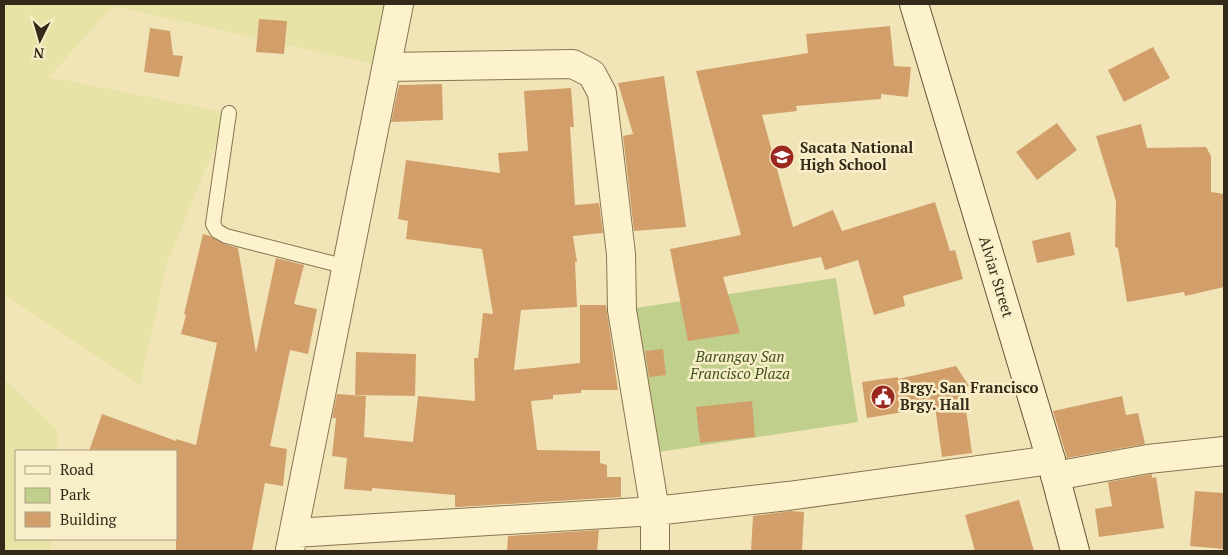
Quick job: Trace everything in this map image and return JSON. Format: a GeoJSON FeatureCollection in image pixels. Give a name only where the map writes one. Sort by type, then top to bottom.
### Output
{"type":"FeatureCollection","features":[{"type":"Feature","properties":{"kind":"street"},"geometry":{"type":"LineString","coordinates":[[398,4],[292,542],[654,510],[1224,451]]}},
{"type":"Feature","properties":{"kind":"street","name":"Alviar Street"},"geometry":{"type":"LineString","coordinates":[[914,4],[1053,468],[1075,551]]}},
{"type":"Feature","properties":{"kind":"street"},"geometry":{"type":"LineString","coordinates":[[387,67],[573,64],[592,74],[602,93],[621,254],[622,310],[654,510],[655,551]]}},
{"type":"Feature","properties":{"kind":"lane"},"geometry":{"type":"LineString","coordinates":[[229,113],[213,224],[217,231],[226,236],[347,267]]}},
{"type":"Feature","properties":{"kind":"shaded area"},"geometry":{"type":"Polygon","coordinates":[[[4,4],[399,4],[387,67],[113,6],[49,77],[229,113],[167,263],[140,385],[4,295],[4,4]]]}},
{"type":"Feature","properties":{"kind":"shaded area"},"geometry":{"type":"Polygon","coordinates":[[[4,379],[58,430],[57,450],[15,450],[15,540],[51,540],[51,551],[4,551],[4,379]]]}},
{"type":"Feature","properties":{"kind":"green space","name":"Barangay San Francisco Plaza"},"geometry":{"type":"Polygon","coordinates":[[[836,278],[858,422],[645,454],[622,310],[836,278]]]}},
{"type":"Feature","properties":{"kind":"building"},"geometry":{"type":"Polygon","coordinates":[[[259,19],[287,21],[284,54],[256,52],[259,19]]]}},
{"type":"Feature","properties":{"kind":"building"},"geometry":{"type":"Polygon","coordinates":[[[890,26],[894,66],[911,67],[908,97],[881,94],[881,99],[796,106],[797,111],[762,115],[793,227],[833,210],[842,231],[935,202],[950,251],[955,250],[963,279],[903,296],[905,306],[874,315],[858,260],[825,270],[821,257],[723,277],[740,333],[688,341],[670,249],[741,235],[696,71],[808,53],[806,34],[890,26]]]}},
{"type":"Feature","properties":{"kind":"building"},"geometry":{"type":"Polygon","coordinates":[[[150,28],[170,31],[173,55],[183,56],[179,77],[144,72],[150,28]]]}},
{"type":"Feature","properties":{"kind":"building"},"geometry":{"type":"Polygon","coordinates":[[[1153,47],[1170,78],[1124,102],[1108,70],[1153,47]]]}},
{"type":"Feature","properties":{"kind":"building"},"geometry":{"type":"Polygon","coordinates":[[[664,76],[686,227],[634,231],[623,136],[633,134],[618,83],[664,76]]]}},
{"type":"Feature","properties":{"kind":"building"},"geometry":{"type":"Polygon","coordinates":[[[442,84],[443,120],[391,122],[399,85],[442,84]]]}},
{"type":"Feature","properties":{"kind":"building"},"geometry":{"type":"Polygon","coordinates":[[[571,88],[574,127],[570,127],[575,205],[599,203],[603,233],[573,236],[577,262],[575,262],[577,307],[521,310],[514,370],[580,363],[580,305],[606,305],[618,390],[581,390],[581,393],[553,395],[553,399],[531,401],[537,450],[600,451],[600,463],[607,465],[607,477],[621,477],[621,497],[455,507],[455,495],[372,488],[372,491],[344,489],[347,458],[332,456],[336,418],[332,418],[337,394],[366,396],[364,437],[413,442],[418,396],[475,401],[474,358],[478,358],[483,313],[493,314],[482,249],[406,239],[408,221],[398,219],[406,160],[500,173],[498,153],[528,151],[524,91],[571,88]]]}},
{"type":"Feature","properties":{"kind":"building"},"geometry":{"type":"Polygon","coordinates":[[[1057,123],[1077,150],[1037,180],[1016,152],[1057,123]]]}},
{"type":"Feature","properties":{"kind":"building"},"geometry":{"type":"Polygon","coordinates":[[[1141,124],[1147,148],[1206,147],[1211,156],[1211,192],[1224,194],[1224,287],[1185,296],[1184,292],[1127,302],[1118,248],[1115,247],[1116,201],[1096,136],[1141,124]]]}},
{"type":"Feature","properties":{"kind":"building"},"geometry":{"type":"Polygon","coordinates":[[[1070,232],[1075,255],[1037,263],[1032,241],[1070,232]]]}},
{"type":"Feature","properties":{"kind":"building"},"geometry":{"type":"Polygon","coordinates":[[[203,234],[238,248],[256,353],[276,258],[304,265],[294,304],[317,309],[308,354],[290,350],[270,446],[287,449],[283,486],[265,483],[252,551],[176,551],[176,540],[178,540],[178,450],[89,450],[102,414],[176,441],[176,439],[196,445],[217,343],[181,334],[186,315],[184,314],[203,234]]]}},
{"type":"Feature","properties":{"kind":"building"},"geometry":{"type":"Polygon","coordinates":[[[663,349],[666,375],[649,377],[645,351],[663,349]]]}},
{"type":"Feature","properties":{"kind":"building"},"geometry":{"type":"Polygon","coordinates":[[[356,352],[416,354],[415,396],[355,395],[356,352]]]}},
{"type":"Feature","properties":{"kind":"building"},"geometry":{"type":"Polygon","coordinates":[[[956,366],[969,386],[963,388],[972,453],[942,457],[935,407],[867,418],[862,382],[898,377],[898,379],[956,366]]]}},
{"type":"Feature","properties":{"kind":"building"},"geometry":{"type":"Polygon","coordinates":[[[1122,396],[1126,415],[1138,413],[1145,444],[1067,458],[1053,411],[1122,396]]]}},
{"type":"Feature","properties":{"kind":"building"},"geometry":{"type":"Polygon","coordinates":[[[752,401],[755,437],[700,443],[696,407],[752,401]]]}},
{"type":"Feature","properties":{"kind":"building"},"geometry":{"type":"Polygon","coordinates":[[[1152,474],[1152,478],[1156,477],[1164,528],[1099,537],[1095,509],[1112,506],[1108,482],[1152,474]]]}},
{"type":"Feature","properties":{"kind":"building"},"geometry":{"type":"Polygon","coordinates":[[[1195,491],[1224,493],[1224,549],[1190,546],[1195,491]]]}},
{"type":"Feature","properties":{"kind":"building"},"geometry":{"type":"Polygon","coordinates":[[[1019,500],[1034,551],[975,551],[965,515],[1019,500]]]}},
{"type":"Feature","properties":{"kind":"building"},"geometry":{"type":"Polygon","coordinates":[[[791,511],[804,512],[802,551],[751,551],[753,516],[791,511]]]}},
{"type":"Feature","properties":{"kind":"building"},"geometry":{"type":"Polygon","coordinates":[[[599,530],[597,551],[507,551],[508,536],[599,530]]]}},
{"type":"Feature","properties":{"kind":"place","name":"Sacata National High School"},"geometry":{"type":"Point","coordinates":[782,157]}},
{"type":"Feature","properties":{"kind":"place","name":"Brgy. San Francisco Brgy. Hall"},"geometry":{"type":"Point","coordinates":[883,397]}}]}
